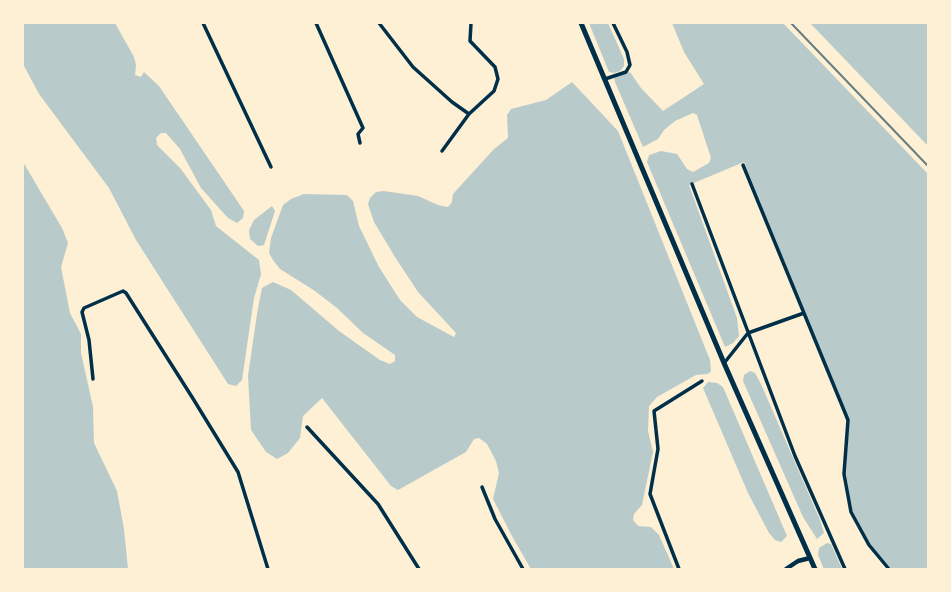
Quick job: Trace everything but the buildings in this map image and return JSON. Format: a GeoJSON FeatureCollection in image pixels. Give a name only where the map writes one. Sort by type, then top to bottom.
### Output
{"type":"FeatureCollection","features":[{"type":"Feature","properties":{"kind":"main road"},"geometry":{"type":"LineString","coordinates":[[582,23],[724,363],[815,569]]}},
{"type":"Feature","properties":{"kind":"main road"},"geometry":{"type":"LineString","coordinates":[[786,569],[798,561],[810,558]]}},
{"type":"Feature","properties":{"kind":"street"},"geometry":{"type":"LineString","coordinates":[[203,23],[271,167]]}},
{"type":"Feature","properties":{"kind":"street"},"geometry":{"type":"LineString","coordinates":[[316,23],[363,128],[358,134],[360,143]]}},
{"type":"Feature","properties":{"kind":"street"},"geometry":{"type":"LineString","coordinates":[[379,23],[413,67],[452,103],[469,114]]}},
{"type":"Feature","properties":{"kind":"street"},"geometry":{"type":"LineString","coordinates":[[442,151],[469,114],[494,91],[498,79],[495,67],[471,41],[471,23]]}},
{"type":"Feature","properties":{"kind":"street"},"geometry":{"type":"LineString","coordinates":[[605,79],[626,72],[630,65],[613,23]]}},
{"type":"Feature","properties":{"kind":"street"},"geometry":{"type":"LineString","coordinates":[[743,164],[848,420],[844,474],[851,512],[869,545],[889,569]]}},
{"type":"Feature","properties":{"kind":"street"},"geometry":{"type":"LineString","coordinates":[[692,184],[796,456],[845,569]]}},
{"type":"Feature","properties":{"kind":"street"},"geometry":{"type":"LineString","coordinates":[[93,379],[89,340],[82,312],[84,308],[123,291],[237,472],[268,569]]}},
{"type":"Feature","properties":{"kind":"street"},"geometry":{"type":"LineString","coordinates":[[724,363],[748,333],[804,313]]}},
{"type":"Feature","properties":{"kind":"street"},"geometry":{"type":"LineString","coordinates":[[679,569],[650,494],[658,449],[654,411],[702,381]]}},
{"type":"Feature","properties":{"kind":"street"},"geometry":{"type":"LineString","coordinates":[[307,427],[378,504],[419,569]]}},
{"type":"Feature","properties":{"kind":"street"},"geometry":{"type":"LineString","coordinates":[[482,487],[495,519],[523,569]]}},
{"type":"Feature","properties":{"kind":"shaded area"},"geometry":{"type":"Polygon","coordinates":[[[23,23],[115,23],[134,57],[135,75],[141,77],[144,72],[159,86],[244,211],[243,218],[237,223],[228,218],[201,188],[180,149],[166,133],[161,133],[156,138],[157,145],[180,168],[211,210],[216,226],[259,260],[261,274],[254,298],[242,380],[236,386],[228,384],[136,240],[109,188],[39,94],[23,64],[23,23]]]}},
{"type":"Feature","properties":{"kind":"shaded area"},"geometry":{"type":"Polygon","coordinates":[[[589,23],[608,23],[624,59],[624,66],[620,71],[609,72],[589,23]]]}},
{"type":"Feature","properties":{"kind":"shaded area"},"geometry":{"type":"Polygon","coordinates":[[[672,23],[783,23],[928,174],[928,569],[892,569],[870,545],[852,510],[846,474],[849,420],[744,162],[689,185],[737,318],[739,336],[725,347],[647,162],[649,155],[661,151],[677,154],[687,169],[693,172],[709,163],[711,158],[697,115],[693,113],[675,121],[658,139],[643,147],[614,78],[630,72],[663,111],[704,84],[684,52],[672,23]]]}},
{"type":"Feature","properties":{"kind":"shaded area"},"geometry":{"type":"Polygon","coordinates":[[[810,23],[928,23],[928,146],[810,23]]]}},
{"type":"Feature","properties":{"kind":"shaded area"},"geometry":{"type":"Polygon","coordinates":[[[572,82],[618,131],[710,360],[711,371],[708,374],[696,375],[657,397],[649,406],[648,431],[653,452],[642,505],[634,514],[633,520],[638,526],[651,527],[659,535],[674,569],[531,569],[493,499],[499,473],[487,444],[479,438],[474,439],[466,452],[398,490],[391,486],[322,398],[303,416],[300,438],[288,453],[277,459],[266,452],[251,430],[248,376],[257,314],[262,288],[273,282],[291,290],[339,331],[380,360],[390,364],[395,361],[395,355],[363,333],[315,291],[280,269],[273,260],[269,253],[271,238],[283,205],[304,194],[347,195],[353,201],[359,226],[379,267],[400,300],[417,317],[454,337],[456,333],[418,292],[395,257],[374,222],[368,204],[370,198],[376,192],[384,191],[418,196],[448,207],[453,194],[494,149],[508,138],[507,115],[511,109],[546,100],[572,82]]]}},
{"type":"Feature","properties":{"kind":"shaded area"},"geometry":{"type":"Polygon","coordinates":[[[23,162],[68,243],[61,267],[70,313],[81,334],[81,353],[93,407],[94,443],[117,491],[128,569],[23,569],[23,162]]]}},
{"type":"Feature","properties":{"kind":"shaded area"},"geometry":{"type":"Polygon","coordinates":[[[272,206],[275,211],[264,245],[258,246],[250,239],[249,230],[254,220],[272,206]]]}},
{"type":"Feature","properties":{"kind":"shaded area"},"geometry":{"type":"Polygon","coordinates":[[[750,371],[755,373],[761,384],[820,520],[824,533],[817,539],[803,517],[743,381],[744,375],[750,371]]]}},
{"type":"Feature","properties":{"kind":"shaded area"},"geometry":{"type":"Polygon","coordinates":[[[708,382],[723,387],[787,536],[781,542],[769,533],[748,493],[703,388],[708,382]]]}},
{"type":"Feature","properties":{"kind":"shaded area"},"geometry":{"type":"Polygon","coordinates":[[[827,543],[831,544],[842,569],[824,569],[818,555],[819,548],[827,543]]]}},
{"type":"Feature","properties":{"kind":"railway"},"geometry":{"type":"LineString","coordinates":[[791,23],[928,166]]}}]}
